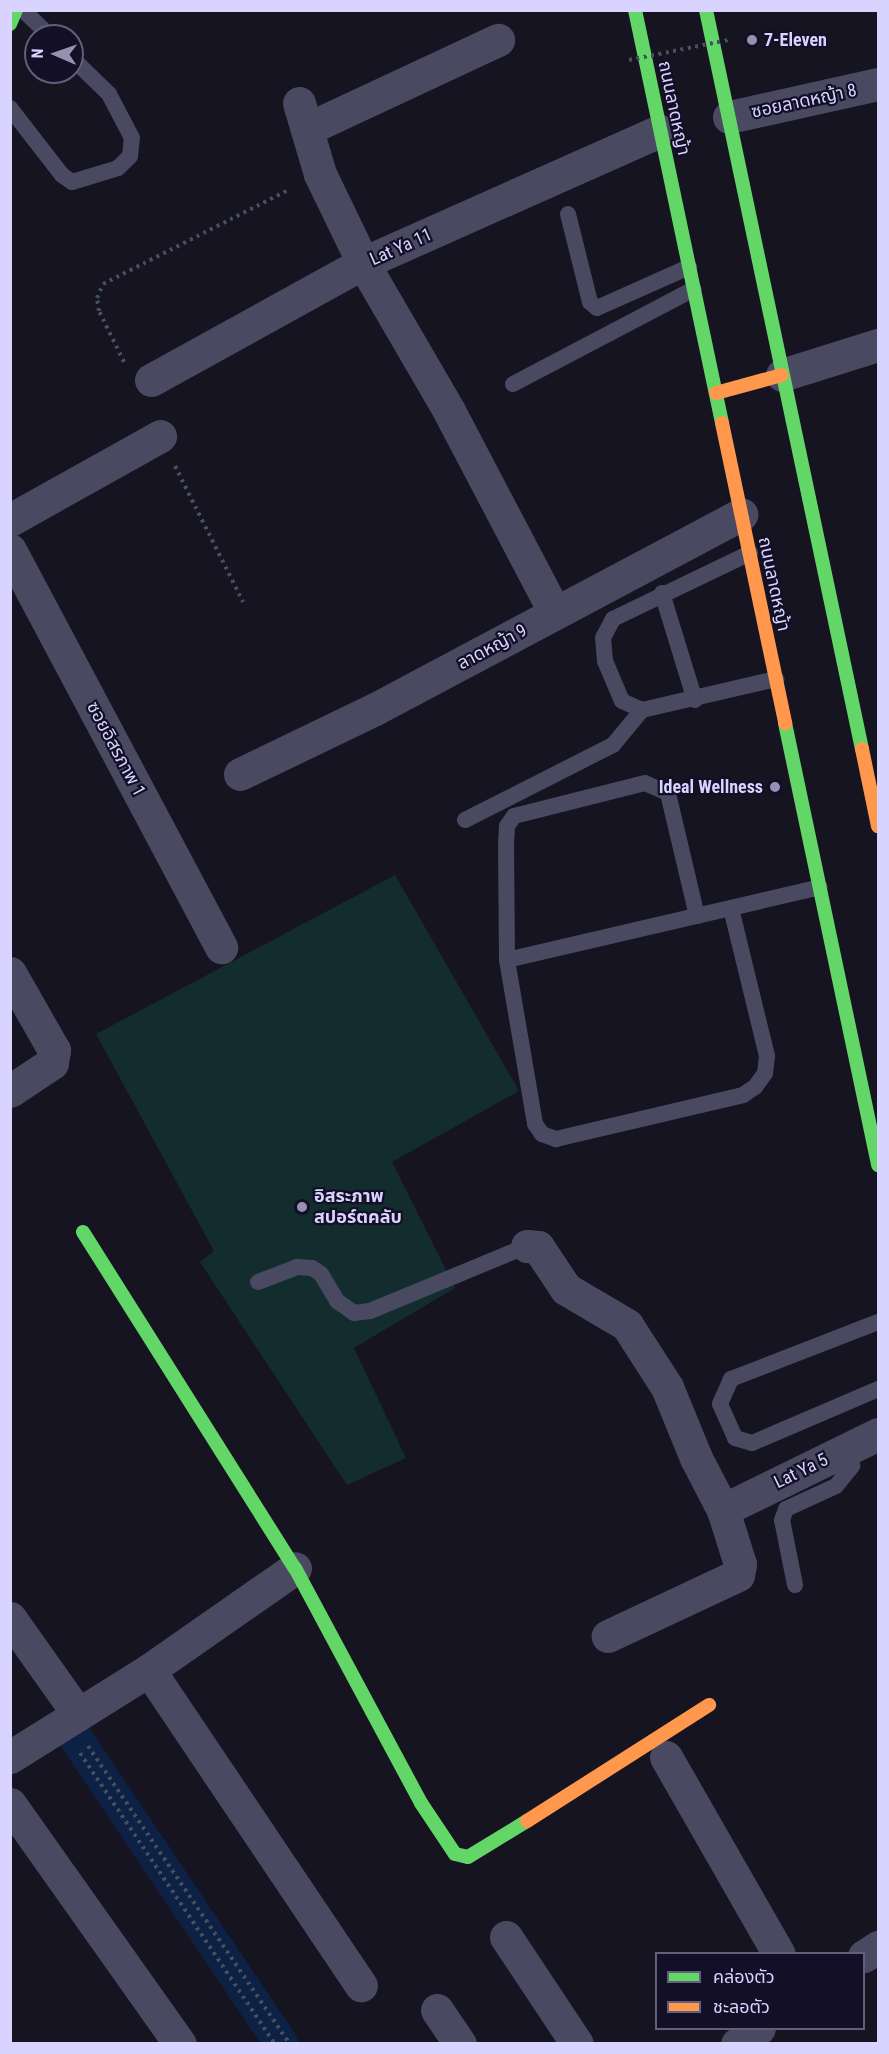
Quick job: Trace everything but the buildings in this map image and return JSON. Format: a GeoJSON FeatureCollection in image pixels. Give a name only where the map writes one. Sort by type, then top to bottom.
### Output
{"type":"FeatureCollection","features":[{"type":"Feature","properties":{"kind":"main road"},"geometry":{"type":"LineString","coordinates":[[10,24],[16,10]]}},
{"type":"Feature","properties":{"kind":"main road","name":"ถนนลาดหญ้า"},"geometry":{"type":"LineString","coordinates":[[635,10],[879,1165]]}},
{"type":"Feature","properties":{"kind":"main road"},"geometry":{"type":"LineString","coordinates":[[706,10],[879,826]]}},
{"type":"Feature","properties":{"kind":"main road"},"geometry":{"type":"LineString","coordinates":[[716,393],[782,375]]}},
{"type":"Feature","properties":{"kind":"main road"},"geometry":{"type":"LineString","coordinates":[[83,1232],[295,1568],[421,1803],[445,1843],[460,1857],[508,1833],[709,1705]]}},
{"type":"Feature","properties":{"kind":"street"},"geometry":{"type":"LineString","coordinates":[[498,40],[303,116],[321,174],[363,263],[448,411],[555,613]]}},
{"type":"Feature","properties":{"kind":"street","name":"ซอยลาดหญ้า 8"},"geometry":{"type":"LineString","coordinates":[[729,117],[879,84]]}},
{"type":"Feature","properties":{"kind":"street","name":"Lat Ya 11"},"geometry":{"type":"LineString","coordinates":[[151,380],[363,263],[660,131]]}},
{"type":"Feature","properties":{"kind":"street"},"geometry":{"type":"LineString","coordinates":[[782,375],[879,345]]}},
{"type":"Feature","properties":{"kind":"street"},"geometry":{"type":"LineString","coordinates":[[10,520],[160,436]]}},
{"type":"Feature","properties":{"kind":"street","name":"ลาดหญ้า 9"},"geometry":{"type":"LineString","coordinates":[[240,774],[555,613],[741,514]]}},
{"type":"Feature","properties":{"kind":"street","name":"ซอยอิสรภาพ 1"},"geometry":{"type":"LineString","coordinates":[[10,550],[22,599],[221,947]]}},
{"type":"Feature","properties":{"kind":"street"},"geometry":{"type":"LineString","coordinates":[[10,973],[54,1050],[52,1063],[10,1091]]}},
{"type":"Feature","properties":{"kind":"street"},"geometry":{"type":"LineString","coordinates":[[527,1246],[538,1247],[566,1290],[627,1325],[667,1387],[696,1458],[734,1536],[740,1564],[738,1575],[608,1636]]}},
{"type":"Feature","properties":{"kind":"street","name":"Lat Ya 5"},"geometry":{"type":"LineString","coordinates":[[723,1510],[879,1434]]}},
{"type":"Feature","properties":{"kind":"street"},"geometry":{"type":"LineString","coordinates":[[10,1757],[149,1670],[295,1568]]}},
{"type":"Feature","properties":{"kind":"street"},"geometry":{"type":"LineString","coordinates":[[10,1618],[70,1719]]}},
{"type":"Feature","properties":{"kind":"street"},"geometry":{"type":"LineString","coordinates":[[149,1670],[361,1985]]}},
{"type":"Feature","properties":{"kind":"street"},"geometry":{"type":"LineString","coordinates":[[666,1757],[778,1952]]}},
{"type":"Feature","properties":{"kind":"street"},"geometry":{"type":"LineString","coordinates":[[10,1804],[180,2043]]}},
{"type":"Feature","properties":{"kind":"street"},"geometry":{"type":"LineString","coordinates":[[506,1937],[577,2043]]}},
{"type":"Feature","properties":{"kind":"street"},"geometry":{"type":"LineString","coordinates":[[865,1955],[879,1947]]}},
{"type":"Feature","properties":{"kind":"street"},"geometry":{"type":"LineString","coordinates":[[437,2010],[460,2043]]}},
{"type":"Feature","properties":{"kind":"street"},"geometry":{"type":"LineString","coordinates":[[738,2043],[756,2030]]}},
{"type":"Feature","properties":{"kind":"lane"},"geometry":{"type":"LineString","coordinates":[[23,10],[38,24]]}},
{"type":"Feature","properties":{"kind":"lane"},"geometry":{"type":"LineString","coordinates":[[10,108],[62,175],[72,182],[118,168],[130,156],[132,138],[109,94],[84,70]]}},
{"type":"Feature","properties":{"kind":"lane"},"geometry":{"type":"LineString","coordinates":[[568,214],[590,302],[597,308],[689,267]]}},
{"type":"Feature","properties":{"kind":"lane"},"geometry":{"type":"LineString","coordinates":[[513,384],[694,289]]}},
{"type":"Feature","properties":{"kind":"lane"},"geometry":{"type":"LineString","coordinates":[[750,553],[662,593],[613,620],[603,638],[604,662],[614,689],[629,706],[642,710],[695,700],[776,679]]}},
{"type":"Feature","properties":{"kind":"lane"},"geometry":{"type":"LineString","coordinates":[[662,593],[695,700]]}},
{"type":"Feature","properties":{"kind":"lane"},"geometry":{"type":"LineString","coordinates":[[465,820],[613,745],[642,710]]}},
{"type":"Feature","properties":{"kind":"lane"},"geometry":{"type":"LineString","coordinates":[[697,916],[668,793],[645,783],[514,816],[507,826],[507,960],[535,1124],[542,1134],[556,1139],[732,1098],[755,1087],[765,1073],[767,1056],[731,908]]}},
{"type":"Feature","properties":{"kind":"lane"},"geometry":{"type":"LineString","coordinates":[[507,960],[820,887]]}},
{"type":"Feature","properties":{"kind":"lane"},"geometry":{"type":"LineString","coordinates":[[258,1282],[297,1267],[312,1268],[321,1274],[337,1301],[354,1313],[370,1311],[527,1246]]}},
{"type":"Feature","properties":{"kind":"lane"},"geometry":{"type":"LineString","coordinates":[[879,1322],[731,1379],[720,1404],[735,1438],[752,1443],[879,1389]]}},
{"type":"Feature","properties":{"kind":"lane"},"geometry":{"type":"LineString","coordinates":[[795,1585],[782,1520],[786,1509],[836,1486],[852,1466],[846,1450]]}},
{"type":"Feature","properties":{"kind":"path"},"geometry":{"type":"LineString","coordinates":[[629,60],[728,40]]}},
{"type":"Feature","properties":{"kind":"path"},"geometry":{"type":"LineString","coordinates":[[70,1719],[275,2043]]}},
{"type":"Feature","properties":{"kind":"path"},"geometry":{"type":"LineString","coordinates":[[70,1719],[290,2043]]}},
{"type":"Feature","properties":{"kind":"green space","name":"อิสระภาพ สปอร์ตคลับ"},"geometry":{"type":"Polygon","coordinates":[[[395,875],[519,1091],[392,1162],[455,1288],[354,1348],[406,1458],[347,1485],[200,1262],[214,1251],[96,1034],[395,875]]]}},
{"type":"Feature","properties":{"kind":"waterway"},"geometry":{"type":"LineString","coordinates":[[71,1731],[281,2044]]}},
{"type":"Feature","properties":{"kind":"traffic: fast"},"geometry":{"type":"LineString","coordinates":[[10,24],[16,10]]}},
{"type":"Feature","properties":{"kind":"traffic: fast"},"geometry":{"type":"LineString","coordinates":[[635,10],[722,423]]}},
{"type":"Feature","properties":{"kind":"traffic: fast"},"geometry":{"type":"LineString","coordinates":[[706,10],[862,749]]}},
{"type":"Feature","properties":{"kind":"traffic: fast"},"geometry":{"type":"LineString","coordinates":[[785,723],[878,1165]]}},
{"type":"Feature","properties":{"kind":"traffic: fast"},"geometry":{"type":"LineString","coordinates":[[83,1232],[295,1568],[421,1803],[455,1854],[468,1857],[527,1821]]}},
{"type":"Feature","properties":{"kind":"traffic: slow"},"geometry":{"type":"LineString","coordinates":[[716,393],[782,375]]}},
{"type":"Feature","properties":{"kind":"traffic: slow"},"geometry":{"type":"LineString","coordinates":[[722,423],[785,723]]}},
{"type":"Feature","properties":{"kind":"traffic: slow"},"geometry":{"type":"LineString","coordinates":[[862,749],[878,826]]}},
{"type":"Feature","properties":{"kind":"traffic: slow"},"geometry":{"type":"LineString","coordinates":[[527,1821],[709,1705]]}},
{"type":"Feature","properties":{"kind":"place","name":"7-Eleven"},"geometry":{"type":"Point","coordinates":[752,40]}},
{"type":"Feature","properties":{"kind":"place","name":"Ideal Wellness"},"geometry":{"type":"Point","coordinates":[775,787]}},
{"type":"Feature","properties":{"kind":"place","name":"อิสระภาพ สปอร์ตคลับ"},"geometry":{"type":"Point","coordinates":[302,1207]}}]}
